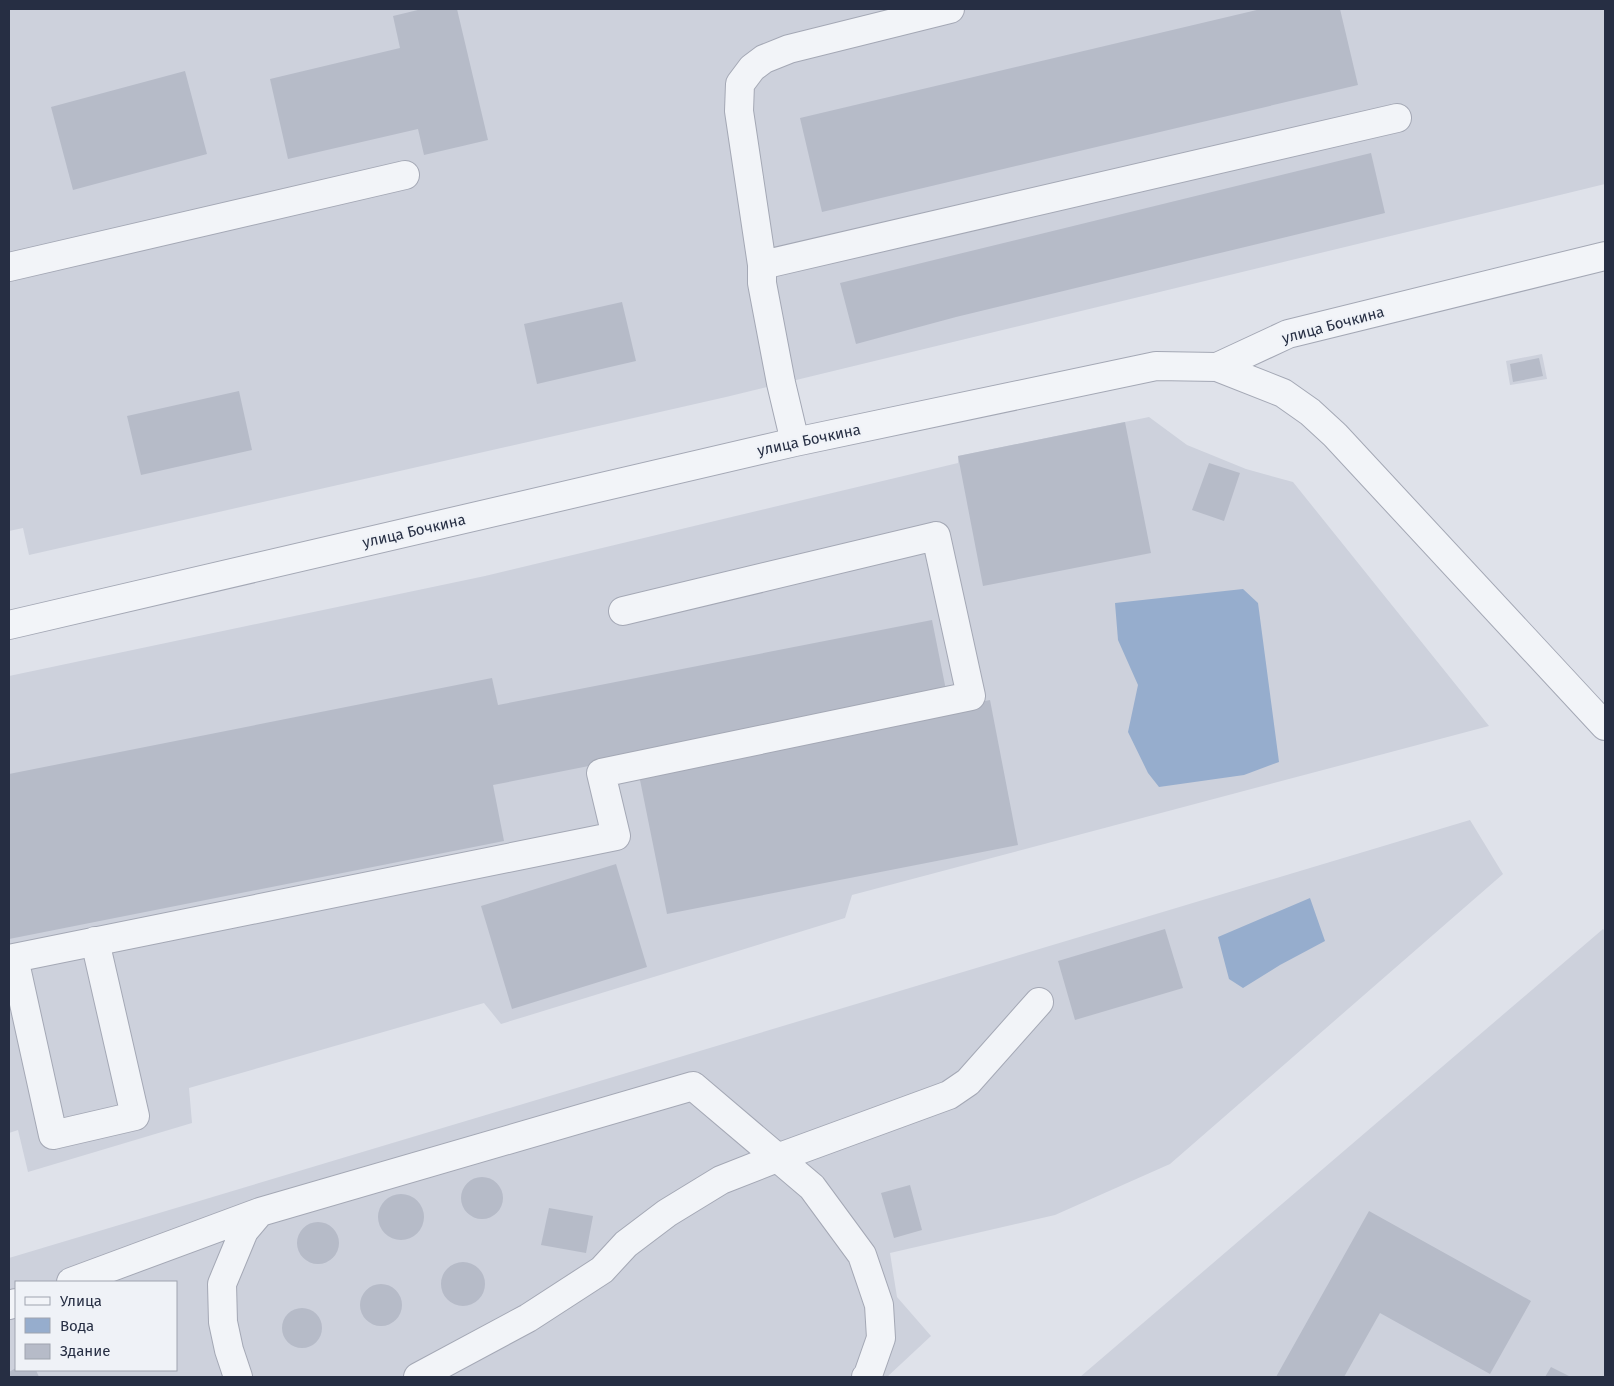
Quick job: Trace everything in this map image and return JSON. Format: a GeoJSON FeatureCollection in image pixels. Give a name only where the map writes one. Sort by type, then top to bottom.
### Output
{"type":"FeatureCollection","features":[{"type":"Feature","properties":{"kind":"street"},"geometry":{"type":"LineString","coordinates":[[795,442],[780,383],[762,283],[762,265],[739,112],[740,84],[752,68],[764,59],[789,48],[950,9]]}},
{"type":"Feature","properties":{"kind":"street"},"geometry":{"type":"LineString","coordinates":[[762,265],[1397,118]]}},
{"type":"Feature","properties":{"kind":"street"},"geometry":{"type":"LineString","coordinates":[[9,267],[405,175]]}},
{"type":"Feature","properties":{"kind":"street","name":"улица Бочкина"},"geometry":{"type":"LineString","coordinates":[[9,625],[795,442],[1156,366],[1218,367],[1288,334],[1605,256]]}},
{"type":"Feature","properties":{"kind":"street"},"geometry":{"type":"LineString","coordinates":[[1218,367],[1283,394],[1310,412],[1335,435],[1605,726]]}},
{"type":"Feature","properties":{"kind":"street"},"geometry":{"type":"LineString","coordinates":[[95,941],[135,1116],[53,1135],[11,958],[95,941],[616,836],[601,773],[971,696],[936,536],[623,611]]}},
{"type":"Feature","properties":{"kind":"street"},"geometry":{"type":"LineString","coordinates":[[418,1377],[528,1318],[602,1270],[626,1244],[667,1213],[721,1180],[948,1095],[968,1082],[1040,1002]]}},
{"type":"Feature","properties":{"kind":"street"},"geometry":{"type":"LineString","coordinates":[[74,1281],[260,1212],[693,1086],[812,1187],[862,1255],[879,1305],[880,1338],[866,1377]]}},
{"type":"Feature","properties":{"kind":"street"},"geometry":{"type":"LineString","coordinates":[[238,1377],[228,1350],[223,1322],[222,1284],[244,1231],[260,1212]]}},
{"type":"Feature","properties":{"kind":"shaded area"},"geometry":{"type":"Polygon","coordinates":[[[9,9],[1605,9],[1605,184],[726,397],[29,555],[23,528],[9,531],[9,9]]]}},
{"type":"Feature","properties":{"kind":"shaded area"},"geometry":{"type":"Polygon","coordinates":[[[1542,354],[1547,379],[1510,385],[1506,361],[1542,354]]]}},
{"type":"Feature","properties":{"kind":"shaded area"},"geometry":{"type":"Polygon","coordinates":[[[1149,417],[1187,445],[1246,469],[1293,482],[1489,726],[852,895],[845,918],[501,1024],[484,1003],[189,1088],[192,1123],[28,1172],[18,1130],[9,1133],[9,676],[485,576],[958,463],[958,456],[1149,417]]]}},
{"type":"Feature","properties":{"kind":"shaded area"},"geometry":{"type":"Polygon","coordinates":[[[1470,820],[1503,874],[1170,1164],[1055,1215],[890,1253],[897,1297],[931,1336],[887,1377],[9,1377],[9,1258],[1470,820]]]}},
{"type":"Feature","properties":{"kind":"shaded area"},"geometry":{"type":"Polygon","coordinates":[[[1603,929],[1605,931],[1605,1377],[1080,1377],[1603,929]]]}},
{"type":"Feature","properties":{"kind":"water"},"geometry":{"type":"Polygon","coordinates":[[[1243,589],[1258,603],[1279,762],[1244,775],[1159,787],[1148,773],[1128,732],[1138,685],[1118,640],[1115,603],[1243,589]]]}},
{"type":"Feature","properties":{"kind":"water"},"geometry":{"type":"Polygon","coordinates":[[[1310,898],[1325,941],[1280,965],[1243,988],[1229,979],[1218,937],[1310,898]]]}},
{"type":"Feature","properties":{"kind":"building"},"geometry":{"type":"Polygon","coordinates":[[[422,9],[457,9],[488,140],[424,155],[418,129],[288,159],[270,79],[400,48],[393,16],[422,9]]]}},
{"type":"Feature","properties":{"kind":"building"},"geometry":{"type":"Polygon","coordinates":[[[1261,9],[1340,9],[1358,85],[822,212],[800,118],[1261,9]]]}},
{"type":"Feature","properties":{"kind":"building"},"geometry":{"type":"Polygon","coordinates":[[[185,71],[207,154],[73,190],[51,107],[185,71]]]}},
{"type":"Feature","properties":{"kind":"building"},"geometry":{"type":"Polygon","coordinates":[[[1371,153],[1385,213],[956,317],[856,344],[840,283],[1371,153]]]}},
{"type":"Feature","properties":{"kind":"building"},"geometry":{"type":"Polygon","coordinates":[[[622,302],[636,361],[537,384],[524,324],[622,302]]]}},
{"type":"Feature","properties":{"kind":"building"},"geometry":{"type":"Polygon","coordinates":[[[1539,358],[1543,376],[1513,382],[1510,364],[1539,358]]]}},
{"type":"Feature","properties":{"kind":"building"},"geometry":{"type":"Polygon","coordinates":[[[239,391],[252,450],[141,475],[127,416],[239,391]]]}},
{"type":"Feature","properties":{"kind":"building"},"geometry":{"type":"Polygon","coordinates":[[[1125,422],[1151,553],[983,586],[958,456],[1125,422]]]}},
{"type":"Feature","properties":{"kind":"building"},"geometry":{"type":"Polygon","coordinates":[[[1209,463],[1240,473],[1224,521],[1192,510],[1209,463]]]}},
{"type":"Feature","properties":{"kind":"building"},"geometry":{"type":"Polygon","coordinates":[[[932,620],[947,695],[493,785],[504,841],[9,939],[9,774],[492,678],[498,705],[932,620]]]}},
{"type":"Feature","properties":{"kind":"building"},"geometry":{"type":"Polygon","coordinates":[[[990,700],[1018,845],[667,914],[638,770],[990,700]]]}},
{"type":"Feature","properties":{"kind":"building"},"geometry":{"type":"Polygon","coordinates":[[[616,864],[647,967],[512,1009],[481,906],[616,864]]]}},
{"type":"Feature","properties":{"kind":"building"},"geometry":{"type":"Polygon","coordinates":[[[1165,929],[1183,988],[1075,1020],[1058,961],[1165,929]]]}},
{"type":"Feature","properties":{"kind":"building"},"geometry":{"type":"Polygon","coordinates":[[[486,1177],[494,1180],[500,1186],[503,1198],[500,1210],[494,1216],[478,1219],[470,1216],[464,1210],[461,1194],[464,1186],[470,1180],[486,1177]]]}},
{"type":"Feature","properties":{"kind":"building"},"geometry":{"type":"Polygon","coordinates":[[[910,1185],[922,1230],[894,1238],[881,1193],[910,1185]]]}},
{"type":"Feature","properties":{"kind":"building"},"geometry":{"type":"Polygon","coordinates":[[[401,1194],[414,1198],[420,1204],[424,1217],[420,1230],[414,1236],[401,1240],[388,1236],[382,1230],[378,1217],[382,1204],[388,1198],[401,1194]]]}},
{"type":"Feature","properties":{"kind":"building"},"geometry":{"type":"Polygon","coordinates":[[[549,1208],[593,1216],[586,1253],[541,1245],[549,1208]]]}},
{"type":"Feature","properties":{"kind":"building"},"geometry":{"type":"Polygon","coordinates":[[[1369,1211],[1531,1301],[1490,1374],[1380,1313],[1344,1377],[1276,1377],[1369,1211]]]}},
{"type":"Feature","properties":{"kind":"building"},"geometry":{"type":"Polygon","coordinates":[[[322,1222],[330,1225],[336,1231],[339,1243],[336,1255],[330,1261],[314,1264],[306,1261],[300,1255],[297,1239],[300,1231],[306,1225],[322,1222]]]}},
{"type":"Feature","properties":{"kind":"building"},"geometry":{"type":"Polygon","coordinates":[[[459,1262],[467,1262],[479,1268],[485,1284],[479,1300],[467,1306],[459,1306],[447,1300],[441,1288],[441,1280],[447,1268],[459,1262]]]}},
{"type":"Feature","properties":{"kind":"building"},"geometry":{"type":"Polygon","coordinates":[[[381,1284],[389,1286],[398,1294],[402,1305],[400,1313],[392,1322],[381,1326],[373,1324],[364,1316],[360,1305],[362,1297],[370,1288],[381,1284]]]}},
{"type":"Feature","properties":{"kind":"building"},"geometry":{"type":"Polygon","coordinates":[[[306,1308],[313,1311],[319,1317],[322,1328],[321,1336],[313,1345],[306,1348],[298,1348],[291,1345],[283,1336],[282,1324],[285,1317],[294,1309],[306,1308]]]}},
{"type":"Feature","properties":{"kind":"building"},"geometry":{"type":"Polygon","coordinates":[[[1551,1367],[1571,1377],[1545,1377],[1551,1367]]]}},
{"type":"Feature","properties":{"kind":"building"},"geometry":{"type":"Polygon","coordinates":[[[15,1369],[15,1371],[36,1371],[39,1377],[9,1377],[9,1372],[15,1369]]]}}]}
